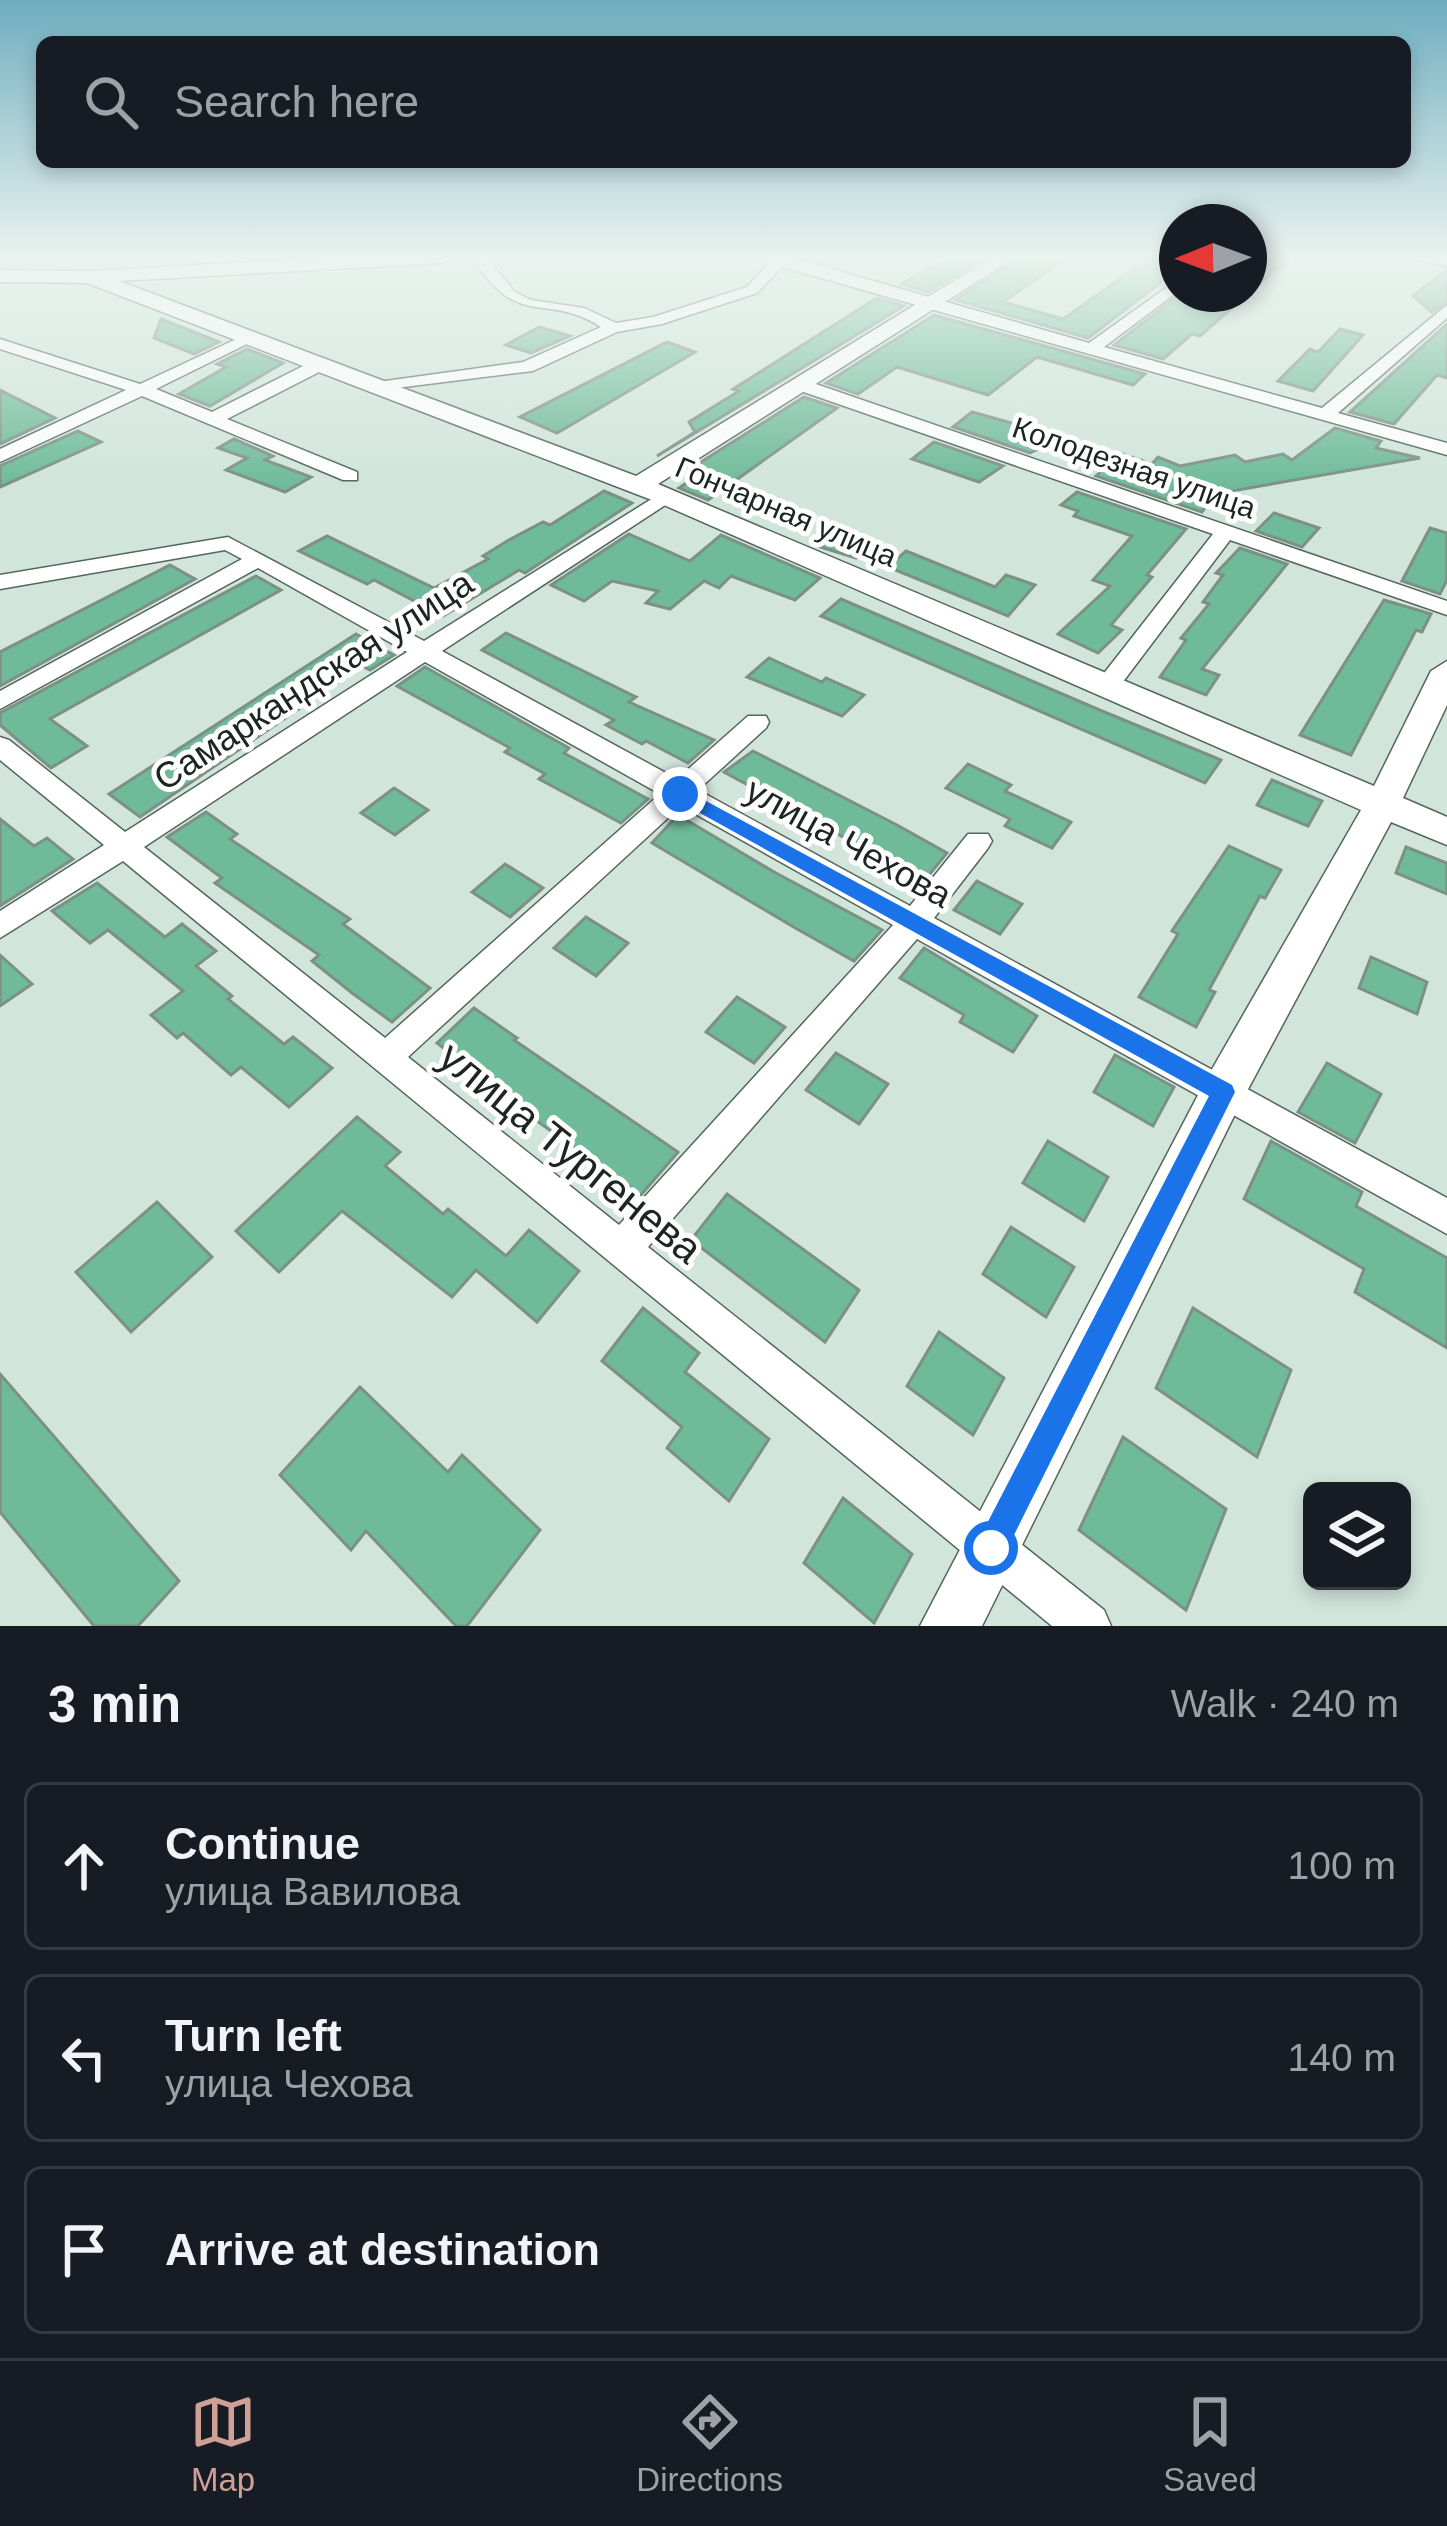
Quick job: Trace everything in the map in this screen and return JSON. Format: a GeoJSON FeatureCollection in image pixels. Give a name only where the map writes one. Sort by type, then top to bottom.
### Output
{"type":"FeatureCollection","features":[{"type":"Feature","properties":{"kind":"street","name":"Гончарная улица"},"geometry":{"type":"LineString","coordinates":[[236,333],[652,490],[1447,832]]}},
{"type":"Feature","properties":{"kind":"street"},"geometry":{"type":"LineString","coordinates":[[378,386],[526,367],[603,333]]}},
{"type":"Feature","properties":{"kind":"street"},"geometry":{"type":"LineString","coordinates":[[652,490],[883,333]]}},
{"type":"Feature","properties":{"kind":"street"},"geometry":{"type":"LineString","coordinates":[[1043,333],[1447,448]]}},
{"type":"Feature","properties":{"kind":"street"},"geometry":{"type":"LineString","coordinates":[[1094,347],[1113,333]]}},
{"type":"Feature","properties":{"kind":"street"},"geometry":{"type":"LineString","coordinates":[[1325,415],[1420,333]]}},
{"type":"Feature","properties":{"kind":"street"},"geometry":{"type":"LineString","coordinates":[[0,456],[250,338]]}},
{"type":"Feature","properties":{"kind":"street"},"geometry":{"type":"LineString","coordinates":[[0,344],[145,391],[350,476]]}},
{"type":"Feature","properties":{"kind":"street"},"geometry":{"type":"LineString","coordinates":[[215,418],[321,364]]}},
{"type":"Feature","properties":{"kind":"street","name":"Колодезная улица"},"geometry":{"type":"LineString","coordinates":[[801,385],[1447,608]]}},
{"type":"Feature","properties":{"kind":"street","name":"Самаркандская улица"},"geometry":{"type":"LineString","coordinates":[[0,926],[422,652],[652,490]]}},
{"type":"Feature","properties":{"kind":"street"},"geometry":{"type":"LineString","coordinates":[[1107,686],[1226,533]]}},
{"type":"Feature","properties":{"kind":"street","name":"улица Чехова"},"geometry":{"type":"LineString","coordinates":[[0,582],[228,543],[1447,1216]]}},
{"type":"Feature","properties":{"kind":"street"},"geometry":{"type":"LineString","coordinates":[[0,701],[255,561]]}},
{"type":"Feature","properties":{"kind":"street"},"geometry":{"type":"LineString","coordinates":[[950,1626],[1223,1092],[1382,805],[1447,671]]}},
{"type":"Feature","properties":{"kind":"street"},"geometry":{"type":"LineString","coordinates":[[384,1059],[757,722]]}},
{"type":"Feature","properties":{"kind":"street","name":"улица Тургенева"},"geometry":{"type":"LineString","coordinates":[[0,746],[1088,1626]]}},
{"type":"Feature","properties":{"kind":"street"},"geometry":{"type":"LineString","coordinates":[[621,1250],[914,922],[978,841]]}},
{"type":"Feature","properties":{"kind":"building"},"geometry":{"type":"Polygon","coordinates":[[[156,333],[196,333],[219,342],[194,354],[154,338],[156,333]]]}},
{"type":"Feature","properties":{"kind":"building"},"geometry":{"type":"Polygon","coordinates":[[[528,333],[570,336],[531,353],[506,345],[528,333]]]}},
{"type":"Feature","properties":{"kind":"building"},"geometry":{"type":"Polygon","coordinates":[[[822,333],[860,333],[657,456],[695,432],[689,422],[739,391],[733,389],[822,333]]]}},
{"type":"Feature","properties":{"kind":"building"},"geometry":{"type":"Polygon","coordinates":[[[906,333],[998,333],[1145,374],[1133,385],[1037,357],[988,395],[897,367],[858,394],[826,383],[906,333]]]}},
{"type":"Feature","properties":{"kind":"building"},"geometry":{"type":"Polygon","coordinates":[[[1130,333],[1204,333],[1192,334],[1163,359],[1114,345],[1130,333]]]}},
{"type":"Feature","properties":{"kind":"building"},"geometry":{"type":"Polygon","coordinates":[[[1336,333],[1363,335],[1313,391],[1278,381],[1310,349],[1318,352],[1336,333]]]}},
{"type":"Feature","properties":{"kind":"building"},"geometry":{"type":"Polygon","coordinates":[[[1437,333],[1447,333],[1447,378],[1437,375],[1394,424],[1350,412],[1437,333]]]}},
{"type":"Feature","properties":{"kind":"building"},"geometry":{"type":"Polygon","coordinates":[[[667,342],[695,352],[557,433],[520,417],[667,342]]]}},
{"type":"Feature","properties":{"kind":"building"},"geometry":{"type":"Polygon","coordinates":[[[247,349],[283,363],[210,406],[179,394],[226,367],[217,364],[247,349]]]}},
{"type":"Feature","properties":{"kind":"building"},"geometry":{"type":"Polygon","coordinates":[[[0,390],[55,418],[0,444],[0,390]]]}},
{"type":"Feature","properties":{"kind":"building"},"geometry":{"type":"Polygon","coordinates":[[[804,397],[837,408],[708,500],[679,488],[701,473],[690,469],[804,397]]]}},
{"type":"Feature","properties":{"kind":"building"},"geometry":{"type":"Polygon","coordinates":[[[972,412],[1019,425],[1053,442],[1030,453],[953,427],[972,412]]]}},
{"type":"Feature","properties":{"kind":"building"},"geometry":{"type":"Polygon","coordinates":[[[1335,428],[1381,441],[1376,448],[1420,458],[1215,494],[1202,512],[1096,476],[1122,454],[1152,464],[1158,457],[1180,466],[1235,455],[1245,462],[1283,454],[1292,460],[1335,428]]]}},
{"type":"Feature","properties":{"kind":"building"},"geometry":{"type":"Polygon","coordinates":[[[78,431],[101,442],[0,487],[0,466],[78,431]]]}},
{"type":"Feature","properties":{"kind":"building"},"geometry":{"type":"Polygon","coordinates":[[[234,439],[273,456],[265,460],[311,477],[285,492],[226,470],[247,458],[218,448],[234,439]]]}},
{"type":"Feature","properties":{"kind":"building"},"geometry":{"type":"Polygon","coordinates":[[[934,442],[1003,466],[979,482],[912,459],[934,442]]]}},
{"type":"Feature","properties":{"kind":"building"},"geometry":{"type":"Polygon","coordinates":[[[604,491],[632,503],[525,573],[519,570],[443,616],[374,580],[367,584],[299,551],[327,536],[434,588],[488,559],[483,556],[507,541],[543,522],[550,525],[604,491]]]}},
{"type":"Feature","properties":{"kind":"building"},"geometry":{"type":"Polygon","coordinates":[[[1077,492],[1186,529],[1111,625],[1122,630],[1098,653],[1058,634],[1110,586],[1093,580],[1132,536],[1074,516],[1078,511],[1061,505],[1077,492]]]}},
{"type":"Feature","properties":{"kind":"building"},"geometry":{"type":"Polygon","coordinates":[[[1274,513],[1319,528],[1302,547],[1256,531],[1274,513]]]}},
{"type":"Feature","properties":{"kind":"building"},"geometry":{"type":"Polygon","coordinates":[[[1430,528],[1447,533],[1447,580],[1440,594],[1402,581],[1430,528]]]}},
{"type":"Feature","properties":{"kind":"building"},"geometry":{"type":"Polygon","coordinates":[[[842,529],[875,542],[856,558],[820,547],[842,529]]]}},
{"type":"Feature","properties":{"kind":"building"},"geometry":{"type":"Polygon","coordinates":[[[629,534],[690,561],[721,535],[820,578],[795,600],[731,576],[719,588],[704,581],[670,609],[646,603],[658,591],[612,581],[584,601],[551,585],[629,534]]]}},
{"type":"Feature","properties":{"kind":"building"},"geometry":{"type":"Polygon","coordinates":[[[1240,548],[1287,564],[1202,669],[1219,675],[1206,695],[1160,677],[1186,640],[1181,638],[1209,604],[1203,602],[1223,575],[1216,573],[1240,548]]]}},
{"type":"Feature","properties":{"kind":"building"},"geometry":{"type":"Polygon","coordinates":[[[906,551],[995,587],[1006,575],[1035,585],[1008,616],[888,567],[906,551]]]}},
{"type":"Feature","properties":{"kind":"building"},"geometry":{"type":"Polygon","coordinates":[[[170,565],[195,579],[0,686],[0,652],[170,565]]]}},
{"type":"Feature","properties":{"kind":"building"},"geometry":{"type":"Polygon","coordinates":[[[256,576],[281,590],[50,719],[87,746],[51,768],[0,725],[0,713],[256,576]]]}},
{"type":"Feature","properties":{"kind":"building"},"geometry":{"type":"Polygon","coordinates":[[[841,599],[1221,760],[1205,783],[821,616],[841,599]]]}},
{"type":"Feature","properties":{"kind":"building"},"geometry":{"type":"Polygon","coordinates":[[[1384,600],[1431,614],[1422,632],[1416,630],[1351,755],[1300,735],[1384,600]]]}},
{"type":"Feature","properties":{"kind":"building"},"geometry":{"type":"Polygon","coordinates":[[[506,633],[636,697],[629,702],[714,740],[688,763],[646,741],[642,744],[606,725],[614,720],[482,650],[506,633]]]}},
{"type":"Feature","properties":{"kind":"building"},"geometry":{"type":"Polygon","coordinates":[[[356,634],[394,655],[370,670],[362,666],[140,817],[109,794],[356,634]]]}},
{"type":"Feature","properties":{"kind":"building"},"geometry":{"type":"Polygon","coordinates":[[[769,658],[864,695],[842,716],[747,677],[769,658]]]}},
{"type":"Feature","properties":{"kind":"building"},"geometry":{"type":"Polygon","coordinates":[[[425,667],[569,748],[564,753],[648,799],[621,823],[539,779],[545,774],[505,752],[510,748],[397,686],[425,667]]]}},
{"type":"Feature","properties":{"kind":"building"},"geometry":{"type":"Polygon","coordinates":[[[753,751],[947,853],[924,881],[724,772],[753,751]]]}},
{"type":"Feature","properties":{"kind":"building"},"geometry":{"type":"Polygon","coordinates":[[[968,764],[1011,785],[1005,791],[1071,822],[1052,848],[1005,826],[1010,819],[946,788],[968,764]]]}},
{"type":"Feature","properties":{"kind":"building"},"geometry":{"type":"Polygon","coordinates":[[[1272,780],[1322,801],[1308,826],[1257,805],[1272,780]]]}},
{"type":"Feature","properties":{"kind":"building"},"geometry":{"type":"Polygon","coordinates":[[[394,788],[428,810],[395,835],[361,813],[394,788]]]}},
{"type":"Feature","properties":{"kind":"building"},"geometry":{"type":"Polygon","coordinates":[[[206,812],[237,834],[230,839],[350,919],[343,924],[430,988],[392,1022],[352,993],[312,961],[319,955],[215,883],[222,878],[167,837],[206,812]]]}},
{"type":"Feature","properties":{"kind":"building"},"geometry":{"type":"Polygon","coordinates":[[[678,815],[882,930],[854,961],[797,929],[652,843],[678,815]]]}},
{"type":"Feature","properties":{"kind":"building"},"geometry":{"type":"Polygon","coordinates":[[[0,819],[34,846],[47,838],[73,859],[0,906],[0,819]]]}},
{"type":"Feature","properties":{"kind":"building"},"geometry":{"type":"Polygon","coordinates":[[[1229,846],[1281,870],[1265,898],[1260,896],[1209,990],[1215,992],[1196,1027],[1139,997],[1178,934],[1172,931],[1229,846]]]}},
{"type":"Feature","properties":{"kind":"building"},"geometry":{"type":"Polygon","coordinates":[[[1406,847],[1447,863],[1447,894],[1396,873],[1406,847]]]}},
{"type":"Feature","properties":{"kind":"building"},"geometry":{"type":"Polygon","coordinates":[[[505,864],[543,888],[510,917],[472,892],[505,864]]]}},
{"type":"Feature","properties":{"kind":"building"},"geometry":{"type":"Polygon","coordinates":[[[977,881],[1022,904],[1000,934],[954,910],[977,881]]]}},
{"type":"Feature","properties":{"kind":"building"},"geometry":{"type":"Polygon","coordinates":[[[97,883],[165,937],[182,924],[216,951],[196,966],[232,996],[228,999],[284,1044],[293,1037],[332,1068],[289,1107],[241,1067],[231,1075],[183,1033],[177,1038],[151,1015],[183,991],[108,930],[90,943],[52,911],[97,883]]]}},
{"type":"Feature","properties":{"kind":"building"},"geometry":{"type":"Polygon","coordinates":[[[586,917],[628,943],[596,976],[554,948],[586,917]]]}},
{"type":"Feature","properties":{"kind":"building"},"geometry":{"type":"Polygon","coordinates":[[[924,948],[1037,1016],[1013,1052],[960,1022],[964,1015],[900,978],[924,948]]]}},
{"type":"Feature","properties":{"kind":"building"},"geometry":{"type":"Polygon","coordinates":[[[0,955],[32,984],[0,1006],[0,955]]]}},
{"type":"Feature","properties":{"kind":"building"},"geometry":{"type":"Polygon","coordinates":[[[1371,957],[1427,982],[1417,1014],[1359,988],[1371,957]]]}},
{"type":"Feature","properties":{"kind":"building"},"geometry":{"type":"Polygon","coordinates":[[[737,997],[785,1027],[754,1063],[706,1032],[737,997]]]}},
{"type":"Feature","properties":{"kind":"building"},"geometry":{"type":"Polygon","coordinates":[[[474,1008],[678,1152],[641,1195],[482,1082],[485,1079],[437,1043],[474,1008]]]}},
{"type":"Feature","properties":{"kind":"building"},"geometry":{"type":"Polygon","coordinates":[[[836,1053],[888,1084],[859,1124],[806,1090],[836,1053]]]}},
{"type":"Feature","properties":{"kind":"building"},"geometry":{"type":"Polygon","coordinates":[[[1115,1055],[1174,1087],[1153,1126],[1094,1092],[1115,1055]]]}},
{"type":"Feature","properties":{"kind":"building"},"geometry":{"type":"Polygon","coordinates":[[[1327,1063],[1381,1094],[1355,1143],[1298,1112],[1327,1063]]]}},
{"type":"Feature","properties":{"kind":"building"},"geometry":{"type":"Polygon","coordinates":[[[357,1117],[400,1152],[385,1166],[443,1214],[448,1209],[506,1256],[529,1230],[579,1271],[537,1322],[476,1270],[452,1297],[342,1211],[279,1272],[236,1231],[357,1117]]]}},
{"type":"Feature","properties":{"kind":"building"},"geometry":{"type":"Polygon","coordinates":[[[1048,1141],[1108,1177],[1084,1221],[1023,1183],[1048,1141]]]}},
{"type":"Feature","properties":{"kind":"building"},"geometry":{"type":"Polygon","coordinates":[[[1271,1141],[1362,1192],[1356,1206],[1447,1258],[1447,1348],[1355,1292],[1364,1269],[1244,1199],[1271,1141]]]}},
{"type":"Feature","properties":{"kind":"building"},"geometry":{"type":"Polygon","coordinates":[[[727,1194],[859,1290],[825,1342],[691,1240],[727,1194]]]}},
{"type":"Feature","properties":{"kind":"building"},"geometry":{"type":"Polygon","coordinates":[[[157,1202],[212,1257],[131,1332],[76,1272],[157,1202]]]}},
{"type":"Feature","properties":{"kind":"building"},"geometry":{"type":"Polygon","coordinates":[[[1011,1227],[1074,1267],[1046,1317],[983,1274],[1011,1227]]]}},
{"type":"Feature","properties":{"kind":"building"},"geometry":{"type":"Polygon","coordinates":[[[643,1308],[699,1353],[685,1372],[769,1439],[729,1501],[667,1448],[682,1427],[602,1361],[643,1308]]]}},
{"type":"Feature","properties":{"kind":"building"},"geometry":{"type":"Polygon","coordinates":[[[1193,1308],[1291,1370],[1257,1457],[1156,1388],[1193,1308]]]}},
{"type":"Feature","properties":{"kind":"building"},"geometry":{"type":"Polygon","coordinates":[[[939,1332],[1004,1378],[973,1435],[907,1386],[939,1332]]]}},
{"type":"Feature","properties":{"kind":"building"},"geometry":{"type":"Polygon","coordinates":[[[0,1374],[179,1581],[138,1626],[94,1626],[0,1512],[0,1374]]]}},
{"type":"Feature","properties":{"kind":"building"},"geometry":{"type":"Polygon","coordinates":[[[360,1387],[448,1472],[462,1455],[540,1530],[467,1626],[456,1626],[366,1531],[351,1550],[280,1475],[360,1387]]]}},
{"type":"Feature","properties":{"kind":"building"},"geometry":{"type":"Polygon","coordinates":[[[1123,1437],[1226,1509],[1186,1610],[1079,1530],[1123,1437]]]}},
{"type":"Feature","properties":{"kind":"building"},"geometry":{"type":"Polygon","coordinates":[[[843,1498],[912,1554],[874,1623],[804,1563],[843,1498]]]}},
{"type":"Feature","properties":{"kind":"route"},"geometry":{"type":"LineString","coordinates":[[680,794],[1223,1092],[991,1548]]}}]}
